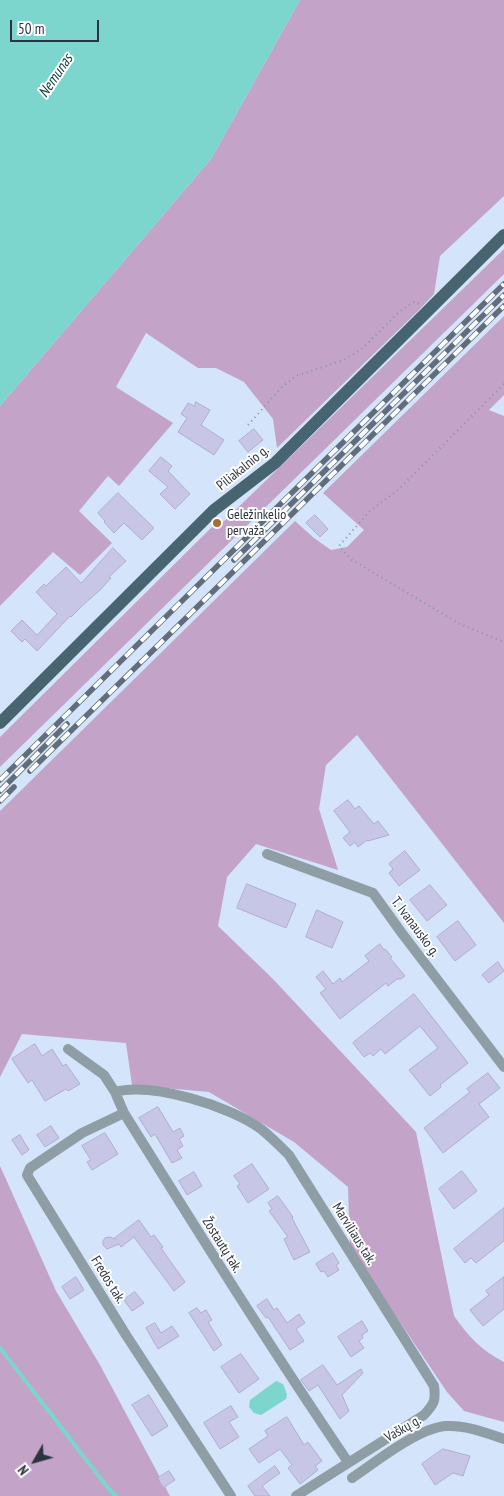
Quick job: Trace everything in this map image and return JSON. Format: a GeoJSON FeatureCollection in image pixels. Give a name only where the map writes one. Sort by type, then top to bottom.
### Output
{"type":"FeatureCollection","features":[{"type":"Feature","properties":{"kind":"main road","name":"Piliakalnio g."},"geometry":{"type":"LineString","coordinates":[[0,723],[208,516],[275,463],[504,235]]}},
{"type":"Feature","properties":{"kind":"street","name":"T. Ivanausko g."},"geometry":{"type":"LineString","coordinates":[[267,854],[373,893],[504,1067]]}},
{"type":"Feature","properties":{"kind":"street","name":"Žostautų tak."},"geometry":{"type":"LineString","coordinates":[[68,1049],[104,1075],[115,1092],[124,1112],[271,1346],[348,1462]]}},
{"type":"Feature","properties":{"kind":"street","name":"Marviliaus tak."},"geometry":{"type":"LineString","coordinates":[[115,1092],[143,1090],[196,1099],[233,1114],[260,1128],[289,1155],[434,1386],[436,1398],[424,1415],[348,1462]]}},
{"type":"Feature","properties":{"kind":"street","name":"Fredos tak."},"geometry":{"type":"LineString","coordinates":[[124,1112],[82,1133],[30,1168],[27,1175],[126,1335],[231,1496]]}},
{"type":"Feature","properties":{"kind":"street","name":"Vaškų g."},"geometry":{"type":"LineString","coordinates":[[352,1478],[416,1436],[433,1428],[448,1426],[471,1429],[504,1439]]}},
{"type":"Feature","properties":{"kind":"street"},"geometry":{"type":"LineString","coordinates":[[296,1496],[348,1462]]}},
{"type":"Feature","properties":{"kind":"path"},"geometry":{"type":"LineString","coordinates":[[248,425],[282,387],[296,376],[344,360],[363,348],[399,312],[413,302],[430,309]]}},
{"type":"Feature","properties":{"kind":"path"},"geometry":{"type":"LineString","coordinates":[[504,384],[398,490],[370,511],[339,546],[352,560],[460,624],[504,641]]}},
{"type":"Feature","properties":{"kind":"shaded area"},"geometry":{"type":"Polygon","coordinates":[[[300,0],[504,0],[504,196],[440,256],[434,294],[277,448],[273,419],[244,382],[216,368],[198,368],[146,333],[116,387],[173,423],[119,486],[108,476],[79,511],[112,543],[80,575],[53,552],[0,606],[0,406],[211,159],[300,0]]]}},
{"type":"Feature","properties":{"kind":"shaded area"},"geometry":{"type":"Polygon","coordinates":[[[504,249],[504,274],[0,767],[0,737],[214,525],[217,528],[504,249]]]}},
{"type":"Feature","properties":{"kind":"shaded area"},"geometry":{"type":"Polygon","coordinates":[[[504,316],[504,395],[489,410],[504,416],[504,923],[357,735],[326,765],[319,809],[338,870],[256,844],[227,877],[218,926],[272,978],[416,1132],[454,1316],[476,1342],[504,1362],[504,1422],[464,1411],[447,1392],[350,1248],[348,1187],[294,1142],[209,1092],[132,1085],[126,1043],[22,1034],[0,1077],[0,811],[295,521],[331,550],[347,547],[364,530],[323,493],[504,316]]]}},
{"type":"Feature","properties":{"kind":"shaded area"},"geometry":{"type":"Polygon","coordinates":[[[0,1166],[56,1291],[100,1365],[170,1496],[0,1496],[0,1166]]]}},
{"type":"Feature","properties":{"kind":"water","name":"Nemunas"},"geometry":{"type":"Polygon","coordinates":[[[0,0],[300,0],[211,159],[0,406],[0,0]]]}},
{"type":"Feature","properties":{"kind":"water"},"geometry":{"type":"Polygon","coordinates":[[[276,1381],[283,1384],[287,1394],[286,1399],[261,1415],[254,1413],[249,1407],[250,1400],[276,1381]]]}},
{"type":"Feature","properties":{"kind":"building"},"geometry":{"type":"Polygon","coordinates":[[[196,402],[210,410],[201,425],[224,440],[214,455],[178,432],[187,418],[181,414],[188,403],[194,406],[196,402]]]}},
{"type":"Feature","properties":{"kind":"building"},"geometry":{"type":"Polygon","coordinates":[[[254,429],[263,440],[248,452],[239,441],[254,429]]]}},
{"type":"Feature","properties":{"kind":"building"},"geometry":{"type":"Polygon","coordinates":[[[161,457],[172,466],[168,471],[190,494],[175,509],[160,494],[168,487],[149,471],[161,457]]]}},
{"type":"Feature","properties":{"kind":"building"},"geometry":{"type":"Polygon","coordinates":[[[118,493],[154,528],[142,540],[124,523],[114,533],[98,513],[118,493]]]}},
{"type":"Feature","properties":{"kind":"building"},"geometry":{"type":"Polygon","coordinates":[[[315,515],[328,529],[320,537],[306,523],[315,515]]]}},
{"type":"Feature","properties":{"kind":"building"},"geometry":{"type":"Polygon","coordinates":[[[113,548],[126,561],[109,577],[111,578],[100,590],[70,616],[37,651],[25,639],[22,642],[11,631],[22,620],[37,635],[57,614],[36,592],[44,584],[46,586],[66,567],[81,583],[113,548]]]}},
{"type":"Feature","properties":{"kind":"building"},"geometry":{"type":"Polygon","coordinates":[[[348,800],[355,809],[359,806],[374,824],[378,821],[389,835],[367,840],[358,847],[355,842],[350,846],[343,838],[350,832],[334,811],[348,800]]]}},
{"type":"Feature","properties":{"kind":"building"},"geometry":{"type":"Polygon","coordinates":[[[405,851],[420,870],[399,886],[389,873],[393,869],[389,864],[405,851]]]}},
{"type":"Feature","properties":{"kind":"building"},"geometry":{"type":"Polygon","coordinates":[[[247,884],[296,904],[286,928],[237,908],[247,884]]]}},
{"type":"Feature","properties":{"kind":"building"},"geometry":{"type":"Polygon","coordinates":[[[430,885],[447,905],[427,921],[410,900],[430,885]]]}},
{"type":"Feature","properties":{"kind":"building"},"geometry":{"type":"Polygon","coordinates":[[[317,910],[343,922],[332,948],[306,937],[317,910]]]}},
{"type":"Feature","properties":{"kind":"building"},"geometry":{"type":"Polygon","coordinates":[[[458,921],[476,945],[455,961],[437,937],[458,921]]]}},
{"type":"Feature","properties":{"kind":"building"},"geometry":{"type":"Polygon","coordinates":[[[380,944],[405,976],[388,986],[386,983],[340,1019],[320,993],[326,989],[316,977],[323,971],[333,984],[340,978],[342,982],[369,961],[365,956],[380,944]]]}},
{"type":"Feature","properties":{"kind":"building"},"geometry":{"type":"Polygon","coordinates":[[[498,962],[504,971],[489,983],[482,975],[498,962]]]}},
{"type":"Feature","properties":{"kind":"building"},"geometry":{"type":"Polygon","coordinates":[[[414,994],[468,1063],[440,1085],[441,1087],[430,1096],[409,1070],[438,1048],[420,1026],[385,1054],[381,1049],[373,1056],[370,1053],[364,1057],[353,1043],[414,994]]]}},
{"type":"Feature","properties":{"kind":"building"},"geometry":{"type":"Polygon","coordinates":[[[35,1044],[42,1056],[52,1049],[63,1066],[66,1064],[80,1084],[68,1091],[66,1089],[45,1101],[32,1080],[28,1083],[12,1059],[35,1044]]]}},
{"type":"Feature","properties":{"kind":"building"},"geometry":{"type":"Polygon","coordinates":[[[488,1073],[500,1088],[479,1104],[489,1117],[443,1153],[424,1128],[470,1092],[467,1089],[488,1073]]]}},
{"type":"Feature","properties":{"kind":"building"},"geometry":{"type":"Polygon","coordinates":[[[158,1107],[173,1132],[180,1128],[184,1136],[179,1139],[183,1146],[177,1150],[182,1158],[172,1163],[155,1134],[151,1137],[139,1118],[158,1107]]]}},
{"type":"Feature","properties":{"kind":"building"},"geometry":{"type":"Polygon","coordinates":[[[51,1126],[59,1138],[45,1147],[37,1135],[51,1126]]]}},
{"type":"Feature","properties":{"kind":"building"},"geometry":{"type":"Polygon","coordinates":[[[105,1133],[118,1154],[92,1170],[87,1162],[91,1160],[82,1146],[105,1133]]]}},
{"type":"Feature","properties":{"kind":"building"},"geometry":{"type":"Polygon","coordinates":[[[20,1135],[29,1150],[22,1155],[12,1140],[20,1135]]]}},
{"type":"Feature","properties":{"kind":"building"},"geometry":{"type":"Polygon","coordinates":[[[252,1164],[269,1189],[248,1203],[237,1186],[240,1184],[234,1176],[252,1164]]]}},
{"type":"Feature","properties":{"kind":"building"},"geometry":{"type":"Polygon","coordinates":[[[462,1171],[477,1191],[454,1209],[439,1189],[462,1171]]]}},
{"type":"Feature","properties":{"kind":"building"},"geometry":{"type":"Polygon","coordinates":[[[194,1172],[202,1186],[187,1195],[179,1181],[194,1172]]]}},
{"type":"Feature","properties":{"kind":"building"},"geometry":{"type":"Polygon","coordinates":[[[278,1196],[293,1217],[310,1252],[294,1260],[284,1239],[288,1237],[269,1211],[272,1209],[268,1203],[278,1196]]]}},
{"type":"Feature","properties":{"kind":"building"},"geometry":{"type":"Polygon","coordinates":[[[504,1208],[504,1241],[476,1263],[471,1258],[465,1263],[454,1249],[504,1208]]]}},
{"type":"Feature","properties":{"kind":"building"},"geometry":{"type":"Polygon","coordinates":[[[139,1220],[151,1237],[154,1235],[163,1247],[161,1248],[185,1282],[174,1291],[134,1237],[121,1247],[119,1244],[107,1249],[103,1245],[105,1238],[116,1239],[139,1220]]]}},
{"type":"Feature","properties":{"kind":"building"},"geometry":{"type":"Polygon","coordinates":[[[333,1253],[339,1263],[336,1265],[339,1270],[328,1277],[324,1271],[321,1272],[316,1264],[333,1253]]]}},
{"type":"Feature","properties":{"kind":"building"},"geometry":{"type":"Polygon","coordinates":[[[76,1277],[84,1290],[70,1299],[62,1287],[76,1277]]]}},
{"type":"Feature","properties":{"kind":"building"},"geometry":{"type":"Polygon","coordinates":[[[504,1277],[504,1309],[483,1326],[470,1310],[489,1295],[486,1291],[504,1277]]]}},
{"type":"Feature","properties":{"kind":"building"},"geometry":{"type":"Polygon","coordinates":[[[135,1292],[144,1303],[132,1311],[124,1300],[135,1292]]]}},
{"type":"Feature","properties":{"kind":"building"},"geometry":{"type":"Polygon","coordinates":[[[267,1299],[274,1310],[277,1308],[287,1323],[299,1314],[305,1323],[296,1329],[304,1341],[290,1350],[268,1317],[266,1318],[257,1306],[267,1299]]]}},
{"type":"Feature","properties":{"kind":"building"},"geometry":{"type":"Polygon","coordinates":[[[197,1308],[201,1313],[206,1310],[212,1320],[208,1322],[222,1345],[214,1351],[189,1313],[197,1308]]]}},
{"type":"Feature","properties":{"kind":"building"},"geometry":{"type":"Polygon","coordinates":[[[362,1321],[368,1331],[362,1335],[363,1338],[359,1341],[364,1348],[351,1357],[338,1337],[362,1321]]]}},
{"type":"Feature","properties":{"kind":"building"},"geometry":{"type":"Polygon","coordinates":[[[155,1323],[161,1333],[172,1326],[179,1336],[158,1349],[146,1328],[155,1323]]]}},
{"type":"Feature","properties":{"kind":"building"},"geometry":{"type":"Polygon","coordinates":[[[241,1354],[259,1379],[239,1393],[221,1367],[241,1354]]]}},
{"type":"Feature","properties":{"kind":"building"},"geometry":{"type":"Polygon","coordinates":[[[323,1365],[337,1385],[361,1369],[363,1373],[342,1395],[349,1411],[340,1419],[318,1385],[309,1391],[301,1380],[323,1365]]]}},
{"type":"Feature","properties":{"kind":"building"},"geometry":{"type":"Polygon","coordinates":[[[149,1395],[168,1426],[152,1436],[132,1405],[149,1395]]]}},
{"type":"Feature","properties":{"kind":"building"},"geometry":{"type":"Polygon","coordinates":[[[231,1406],[238,1417],[229,1422],[239,1437],[220,1449],[204,1423],[231,1406]]]}},
{"type":"Feature","properties":{"kind":"building"},"geometry":{"type":"Polygon","coordinates":[[[287,1417],[304,1445],[308,1442],[322,1461],[315,1466],[318,1470],[300,1484],[288,1468],[292,1465],[280,1449],[259,1463],[249,1449],[268,1436],[265,1431],[287,1417]]]}},
{"type":"Feature","properties":{"kind":"building"},"geometry":{"type":"Polygon","coordinates":[[[443,1449],[470,1456],[463,1476],[453,1473],[435,1485],[422,1464],[443,1449]]]}},
{"type":"Feature","properties":{"kind":"building"},"geometry":{"type":"Polygon","coordinates":[[[275,1466],[280,1473],[262,1486],[270,1496],[255,1496],[248,1486],[275,1466]]]}},
{"type":"Feature","properties":{"kind":"building"},"geometry":{"type":"Polygon","coordinates":[[[169,1471],[175,1480],[163,1488],[158,1478],[169,1471]]]}},
{"type":"Feature","properties":{"kind":"waterway"},"geometry":{"type":"LineString","coordinates":[[0,1348],[116,1496]]}},
{"type":"Feature","properties":{"kind":"railway"},"geometry":{"type":"LineString","coordinates":[[0,780],[504,284]]}},
{"type":"Feature","properties":{"kind":"railway"},"geometry":{"type":"LineString","coordinates":[[234,560],[504,295]]}},
{"type":"Feature","properties":{"kind":"railway"},"geometry":{"type":"LineString","coordinates":[[30,771],[504,306]]}},
{"type":"Feature","properties":{"kind":"railway"},"geometry":{"type":"LineString","coordinates":[[0,791],[67,724]]}},
{"type":"Feature","properties":{"kind":"railway"},"geometry":{"type":"LineString","coordinates":[[0,801],[14,787]]}},
{"type":"Feature","properties":{"kind":"place","name":"Geležinkelio pervaža"},"geometry":{"type":"Point","coordinates":[217,523]}}]}
